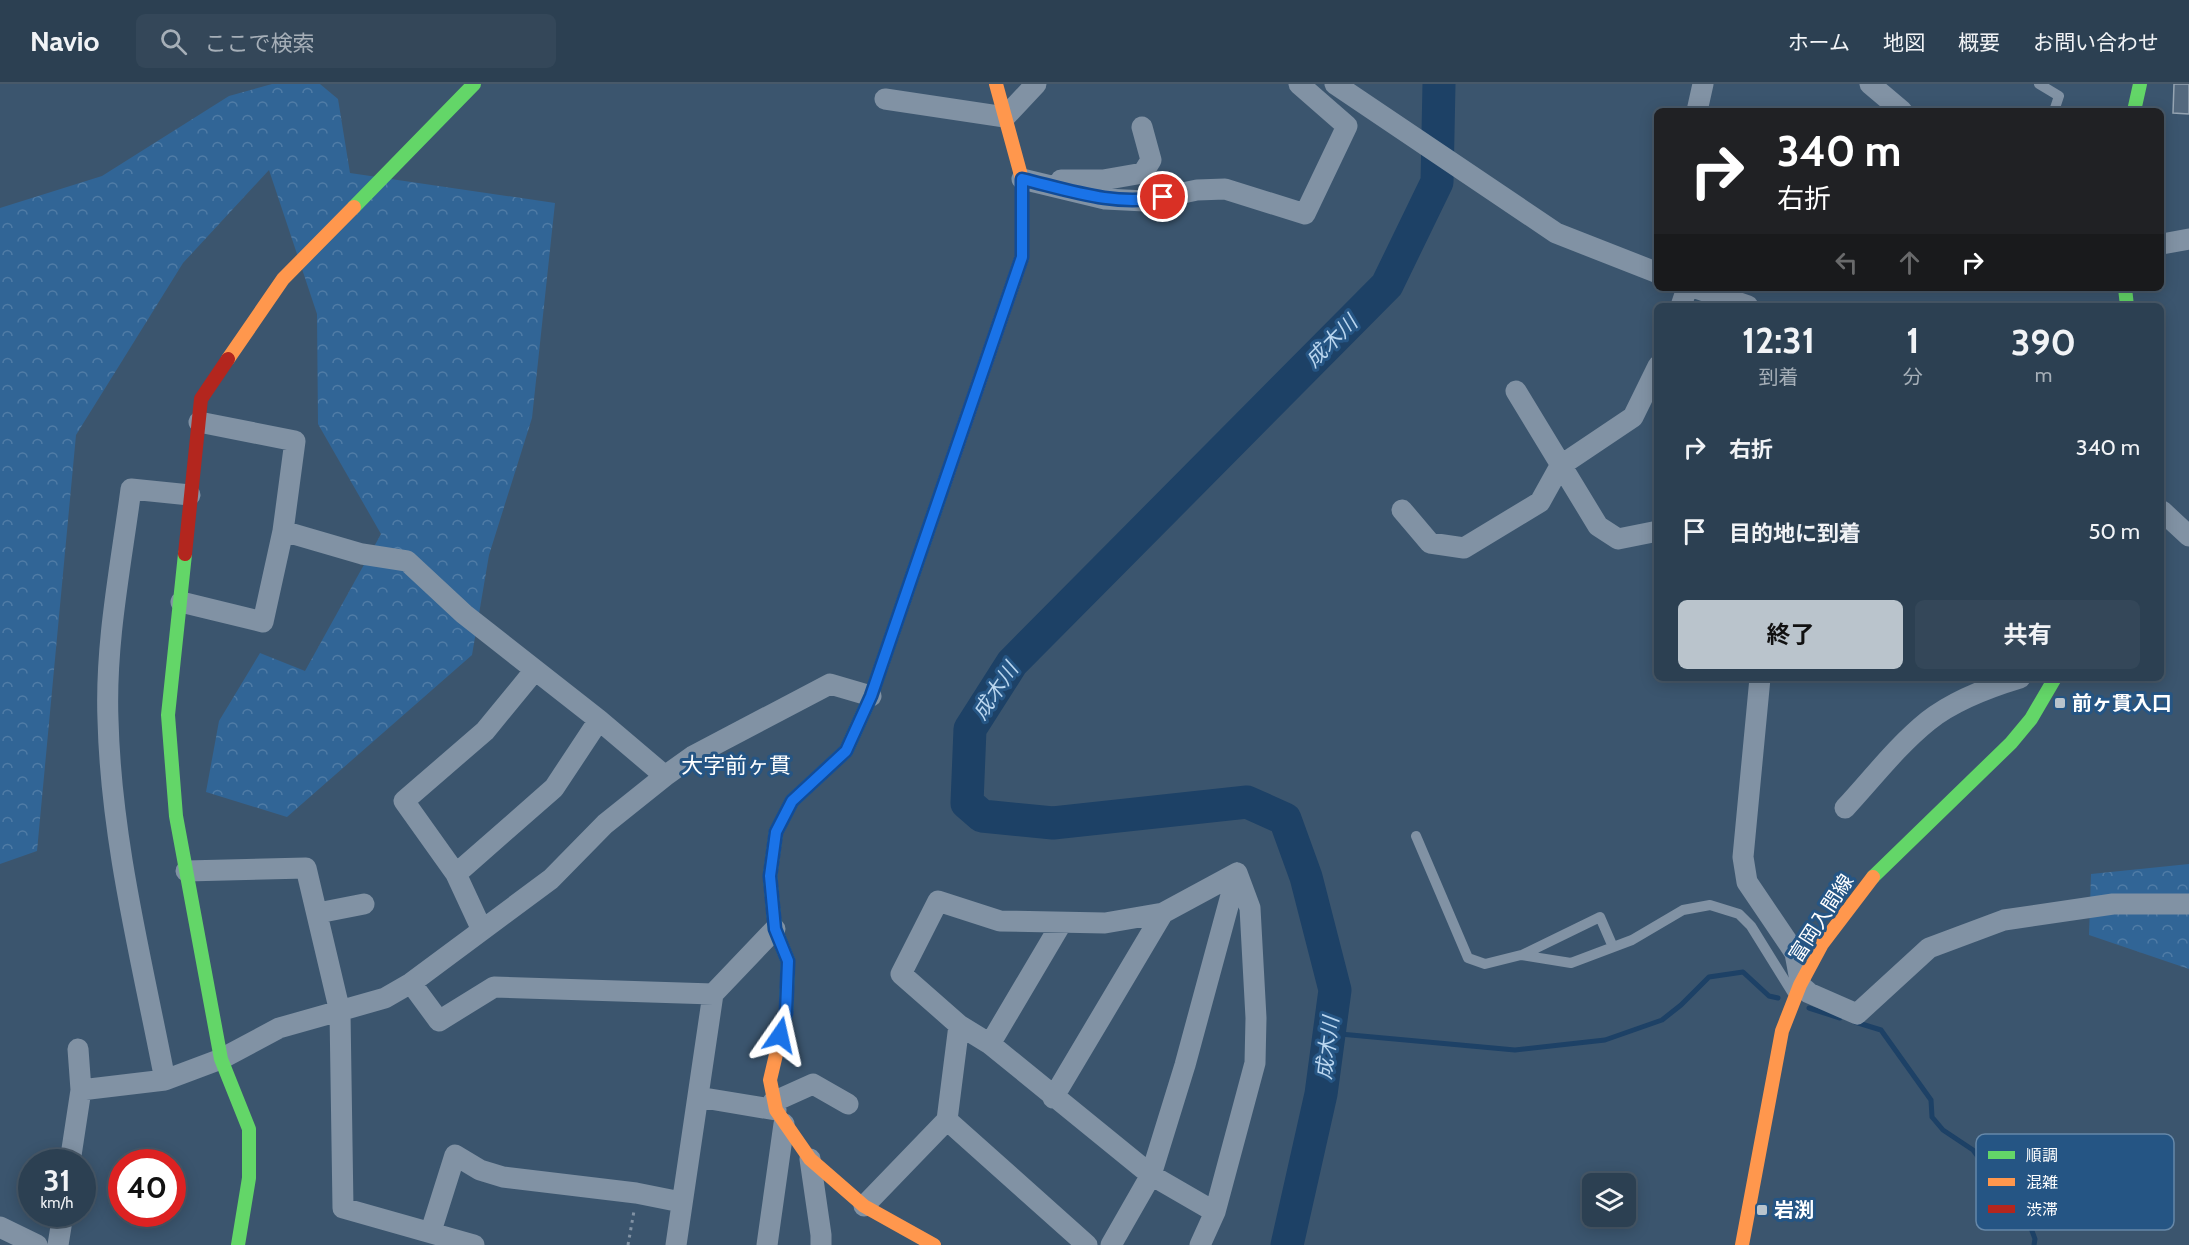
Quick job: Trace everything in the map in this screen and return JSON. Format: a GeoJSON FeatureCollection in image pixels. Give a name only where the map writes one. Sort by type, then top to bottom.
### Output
{"type":"FeatureCollection","features":[{"type":"Feature","properties":{"kind":"street"},"geometry":{"type":"LineString","coordinates":[[238,1245],[249,1178],[249,1129],[221,1059],[176,816],[168,715],[201,399],[283,279],[474,84]]}},
{"type":"Feature","properties":{"kind":"street"},"geometry":{"type":"LineString","coordinates":[[767,1245],[778,1112],[770,1080],[786,1013],[788,961],[775,929],[770,876],[776,832],[792,801],[846,751],[871,696],[1022,257],[1022,179],[996,84]]}},
{"type":"Feature","properties":{"kind":"street"},"geometry":{"type":"LineString","coordinates":[[1005,117],[1036,84]]}},
{"type":"Feature","properties":{"kind":"street"},"geometry":{"type":"LineString","coordinates":[[1299,84],[1347,126]]}},
{"type":"Feature","properties":{"kind":"street"},"geometry":{"type":"LineString","coordinates":[[1335,84],[1556,233],[1654,271]]}},
{"type":"Feature","properties":{"kind":"street"},"geometry":{"type":"LineString","coordinates":[[1022,179],[1105,199],[1145,201],[1197,190],[1225,189],[1305,214],[1347,126],[1353,84]]}},
{"type":"Feature","properties":{"kind":"street"},"geometry":{"type":"LineString","coordinates":[[1698,108],[1702,84]]}},
{"type":"Feature","properties":{"kind":"street"},"geometry":{"type":"LineString","coordinates":[[1870,84],[1898,108]]}},
{"type":"Feature","properties":{"kind":"street"},"geometry":{"type":"LineString","coordinates":[[2135,108],[2140,84]]}},
{"type":"Feature","properties":{"kind":"street"},"geometry":{"type":"LineString","coordinates":[[885,99],[1005,117]]}},
{"type":"Feature","properties":{"kind":"street"},"geometry":{"type":"LineString","coordinates":[[1022,179],[1103,180],[1143,173],[1151,160],[1143,127]]}},
{"type":"Feature","properties":{"kind":"street"},"geometry":{"type":"LineString","coordinates":[[2164,244],[2189,239]]}},
{"type":"Feature","properties":{"kind":"street"},"geometry":{"type":"LineString","coordinates":[[1705,291],[1739,303]]}},
{"type":"Feature","properties":{"kind":"street"},"geometry":{"type":"LineString","coordinates":[[1402,510],[1430,543],[1464,548],[1540,502],[1560,466],[1633,417],[1654,374]]}},
{"type":"Feature","properties":{"kind":"street"},"geometry":{"type":"LineString","coordinates":[[1516,391],[1598,525],[1618,540],[1654,532]]}},
{"type":"Feature","properties":{"kind":"street"},"geometry":{"type":"LineString","coordinates":[[181,602],[263,622],[283,531],[295,441],[199,422]]}},
{"type":"Feature","properties":{"kind":"street"},"geometry":{"type":"LineString","coordinates":[[165,1080],[119,838],[108,720],[109,658],[131,489],[190,495]]}},
{"type":"Feature","properties":{"kind":"street"},"geometry":{"type":"LineString","coordinates":[[2164,513],[2189,536]]}},
{"type":"Feature","properties":{"kind":"street"},"geometry":{"type":"LineString","coordinates":[[283,531],[362,554],[407,561],[464,615],[599,720],[665,776]]}},
{"type":"Feature","properties":{"kind":"street"},"geometry":{"type":"LineString","coordinates":[[482,930],[456,874],[404,801],[486,731],[535,670]]}},
{"type":"Feature","properties":{"kind":"street"},"geometry":{"type":"LineString","coordinates":[[1760,681],[1743,857],[1747,882],[1795,953],[1798,992],[1809,993],[1857,1014],[1929,948],[1995,923],[2114,904],[2189,904]]}},
{"type":"Feature","properties":{"kind":"street"},"geometry":{"type":"LineString","coordinates":[[1845,808],[1912,735],[1930,719],[1999,684],[2010,681]]}},
{"type":"Feature","properties":{"kind":"street","name":"富岡入間線"},"geometry":{"type":"LineString","coordinates":[[1742,1245],[1752,1209],[1779,1048],[1798,992],[1829,933],[1870,877],[2011,743],[2031,719],[2050,681]]}},
{"type":"Feature","properties":{"kind":"street"},"geometry":{"type":"LineString","coordinates":[[81,1090],[165,1080],[221,1059],[279,1028],[385,998],[411,983],[551,879],[605,824],[693,756],[830,684],[871,696]]}},
{"type":"Feature","properties":{"kind":"street"},"geometry":{"type":"LineString","coordinates":[[456,874],[554,788],[599,720]]}},
{"type":"Feature","properties":{"kind":"street"},"geometry":{"type":"LineString","coordinates":[[186,871],[306,868],[340,1012],[344,1208],[474,1245]]}},
{"type":"Feature","properties":{"kind":"street"},"geometry":{"type":"LineString","coordinates":[[1215,1212],[1151,1175],[1053,1098],[990,1044],[959,1025],[901,974],[938,901],[1000,921],[1061,924],[1105,923],[1163,913],[1237,873]]}},
{"type":"Feature","properties":{"kind":"street"},"geometry":{"type":"LineString","coordinates":[[1111,1245],[1151,1175],[1185,1065],[1237,873]]}},
{"type":"Feature","properties":{"kind":"street"},"geometry":{"type":"LineString","coordinates":[[1200,1245],[1215,1212],[1255,1063],[1256,1018],[1250,908],[1237,873]]}},
{"type":"Feature","properties":{"kind":"street"},"geometry":{"type":"LineString","coordinates":[[318,913],[364,904]]}},
{"type":"Feature","properties":{"kind":"street"},"geometry":{"type":"LineString","coordinates":[[1053,1098],[1163,913]]}},
{"type":"Feature","properties":{"kind":"street"},"geometry":{"type":"LineString","coordinates":[[990,1044],[1061,924]]}},
{"type":"Feature","properties":{"kind":"street"},"geometry":{"type":"LineString","coordinates":[[676,1245],[713,994],[775,929]]}},
{"type":"Feature","properties":{"kind":"street"},"geometry":{"type":"LineString","coordinates":[[411,983],[439,1021],[494,987],[713,994]]}},
{"type":"Feature","properties":{"kind":"street"},"geometry":{"type":"LineString","coordinates":[[864,1206],[947,1120],[959,1025]]}},
{"type":"Feature","properties":{"kind":"street"},"geometry":{"type":"LineString","coordinates":[[72,1149],[81,1090],[78,1049]]}},
{"type":"Feature","properties":{"kind":"street"},"geometry":{"type":"LineString","coordinates":[[778,1112],[813,1084],[848,1104]]}},
{"type":"Feature","properties":{"kind":"street"},"geometry":{"type":"LineString","coordinates":[[698,1096],[778,1112],[810,1159],[864,1206],[934,1245]]}},
{"type":"Feature","properties":{"kind":"street"},"geometry":{"type":"LineString","coordinates":[[947,1120],[1088,1245]]}},
{"type":"Feature","properties":{"kind":"street"},"geometry":{"type":"LineString","coordinates":[[431,1231],[455,1155],[480,1170],[502,1177],[636,1193],[681,1202]]}},
{"type":"Feature","properties":{"kind":"street"},"geometry":{"type":"LineString","coordinates":[[810,1159],[822,1235],[820,1245]]}},
{"type":"Feature","properties":{"kind":"street"},"geometry":{"type":"LineString","coordinates":[[0,1227],[38,1245]]}},
{"type":"Feature","properties":{"kind":"street"},"geometry":{"type":"LineString","coordinates":[[58,1245],[61,1227]]}},
{"type":"Feature","properties":{"kind":"lane"},"geometry":{"type":"LineString","coordinates":[[2039,84],[2059,96],[2055,108]]}},
{"type":"Feature","properties":{"kind":"lane"},"geometry":{"type":"LineString","coordinates":[[1416,836],[1468,958],[1485,964],[1521,955],[1600,917],[1613,947]]}},
{"type":"Feature","properties":{"kind":"lane"},"geometry":{"type":"LineString","coordinates":[[1521,955],[1571,963],[1632,940],[1683,910],[1698,905],[1724,908],[1739,914],[1751,926],[1798,992]]}},
{"type":"Feature","properties":{"kind":"path"},"geometry":{"type":"LineString","coordinates":[[628,1245],[636,1193]]}},
{"type":"Feature","properties":{"kind":"green space"},"geometry":{"type":"Polygon","coordinates":[[[272,84],[320,84],[338,99],[350,173],[555,203],[532,418],[489,555],[472,655],[287,817],[206,792],[219,721],[260,653],[305,671],[381,534],[318,424],[317,314],[269,170],[183,263],[76,435],[37,851],[0,864],[0,208],[102,176],[229,96],[272,84]]]}},
{"type":"Feature","properties":{"kind":"green space"},"geometry":{"type":"Polygon","coordinates":[[[2189,864],[2189,969],[2089,935],[2091,874],[2189,864]]]}},
{"type":"Feature","properties":{"kind":"building"},"geometry":{"type":"Polygon","coordinates":[[[2174,84],[2189,84],[2189,114],[2173,113],[2174,84]]]}},
{"type":"Feature","properties":{"kind":"waterway","name":"成木川"},"geometry":{"type":"LineString","coordinates":[[1287,1245],[1321,1094],[1335,990],[1306,877],[1285,819],[1247,802],[1053,823],[982,816],[967,803],[970,729],[1012,663],[1387,285],[1437,182],[1439,84]]}},
{"type":"Feature","properties":{"kind":"waterway"},"geometry":{"type":"LineString","coordinates":[[1329,1033],[1515,1050],[1605,1040],[1662,1020],[1709,977],[1743,972],[1769,996],[1778,998]]}},
{"type":"Feature","properties":{"kind":"waterway"},"geometry":{"type":"LineString","coordinates":[[1809,1008],[1840,1018]]}},
{"type":"Feature","properties":{"kind":"waterway"},"geometry":{"type":"LineString","coordinates":[[1855,1022],[1881,1030],[1931,1100],[1932,1117],[1943,1130],[1976,1154]]}},
{"type":"Feature","properties":{"kind":"waterway"},"geometry":{"type":"LineString","coordinates":[[2032,1230],[2035,1239],[2034,1245]]}},
{"type":"Feature","properties":{"kind":"traffic: fast"},"geometry":{"type":"LineString","coordinates":[[354,207],[474,84]]}},
{"type":"Feature","properties":{"kind":"traffic: fast"},"geometry":{"type":"LineString","coordinates":[[2135,108],[2140,84]]}},
{"type":"Feature","properties":{"kind":"traffic: fast"},"geometry":{"type":"LineString","coordinates":[[2125,291],[2127,303]]}},
{"type":"Feature","properties":{"kind":"traffic: fast"},"geometry":{"type":"LineString","coordinates":[[782,1029],[786,1013],[788,961],[775,929],[770,876],[776,832],[792,801],[846,751],[871,696],[945,481]]}},
{"type":"Feature","properties":{"kind":"traffic: fast"},"geometry":{"type":"LineString","coordinates":[[185,554],[168,715],[176,816],[221,1059],[249,1129],[249,1178],[238,1245]]}},
{"type":"Feature","properties":{"kind":"traffic: fast"},"geometry":{"type":"LineString","coordinates":[[1873,877],[2011,743],[2031,719],[2053,681]]}},
{"type":"Feature","properties":{"kind":"traffic: slow"},"geometry":{"type":"LineString","coordinates":[[945,481],[1022,257],[1022,179],[996,84]]}},
{"type":"Feature","properties":{"kind":"traffic: slow"},"geometry":{"type":"LineString","coordinates":[[228,359],[283,279],[354,207]]}},
{"type":"Feature","properties":{"kind":"traffic: slow"},"geometry":{"type":"LineString","coordinates":[[1742,1245],[1782,1031],[1800,985],[1822,944],[1873,877]]}},
{"type":"Feature","properties":{"kind":"traffic: slow"},"geometry":{"type":"LineString","coordinates":[[782,1029],[770,1080],[776,1110],[810,1159],[864,1206],[934,1245]]}},
{"type":"Feature","properties":{"kind":"traffic: jam"},"geometry":{"type":"LineString","coordinates":[[185,554],[201,399],[228,359]]}},
{"type":"Feature","properties":{"kind":"place","name":"前ヶ貫入口"},"geometry":{"type":"Point","coordinates":[2060,703]}},
{"type":"Feature","properties":{"kind":"place","name":"岩渕"},"geometry":{"type":"Point","coordinates":[1762,1210]}},
{"type":"Feature","properties":{"kind":"district","name":"大字前ヶ貫"},"geometry":{"type":"Point","coordinates":[736,765]}},
{"type":"Feature","properties":{"kind":"route"},"geometry":{"type":"LineString","coordinates":[[780,1035],[786,1013],[788,961],[775,929],[770,876],[776,832],[792,801],[846,751],[871,696],[1022,257],[1024,245],[1022,179],[1105,199],[1145,201],[1163,197]]}}]}
